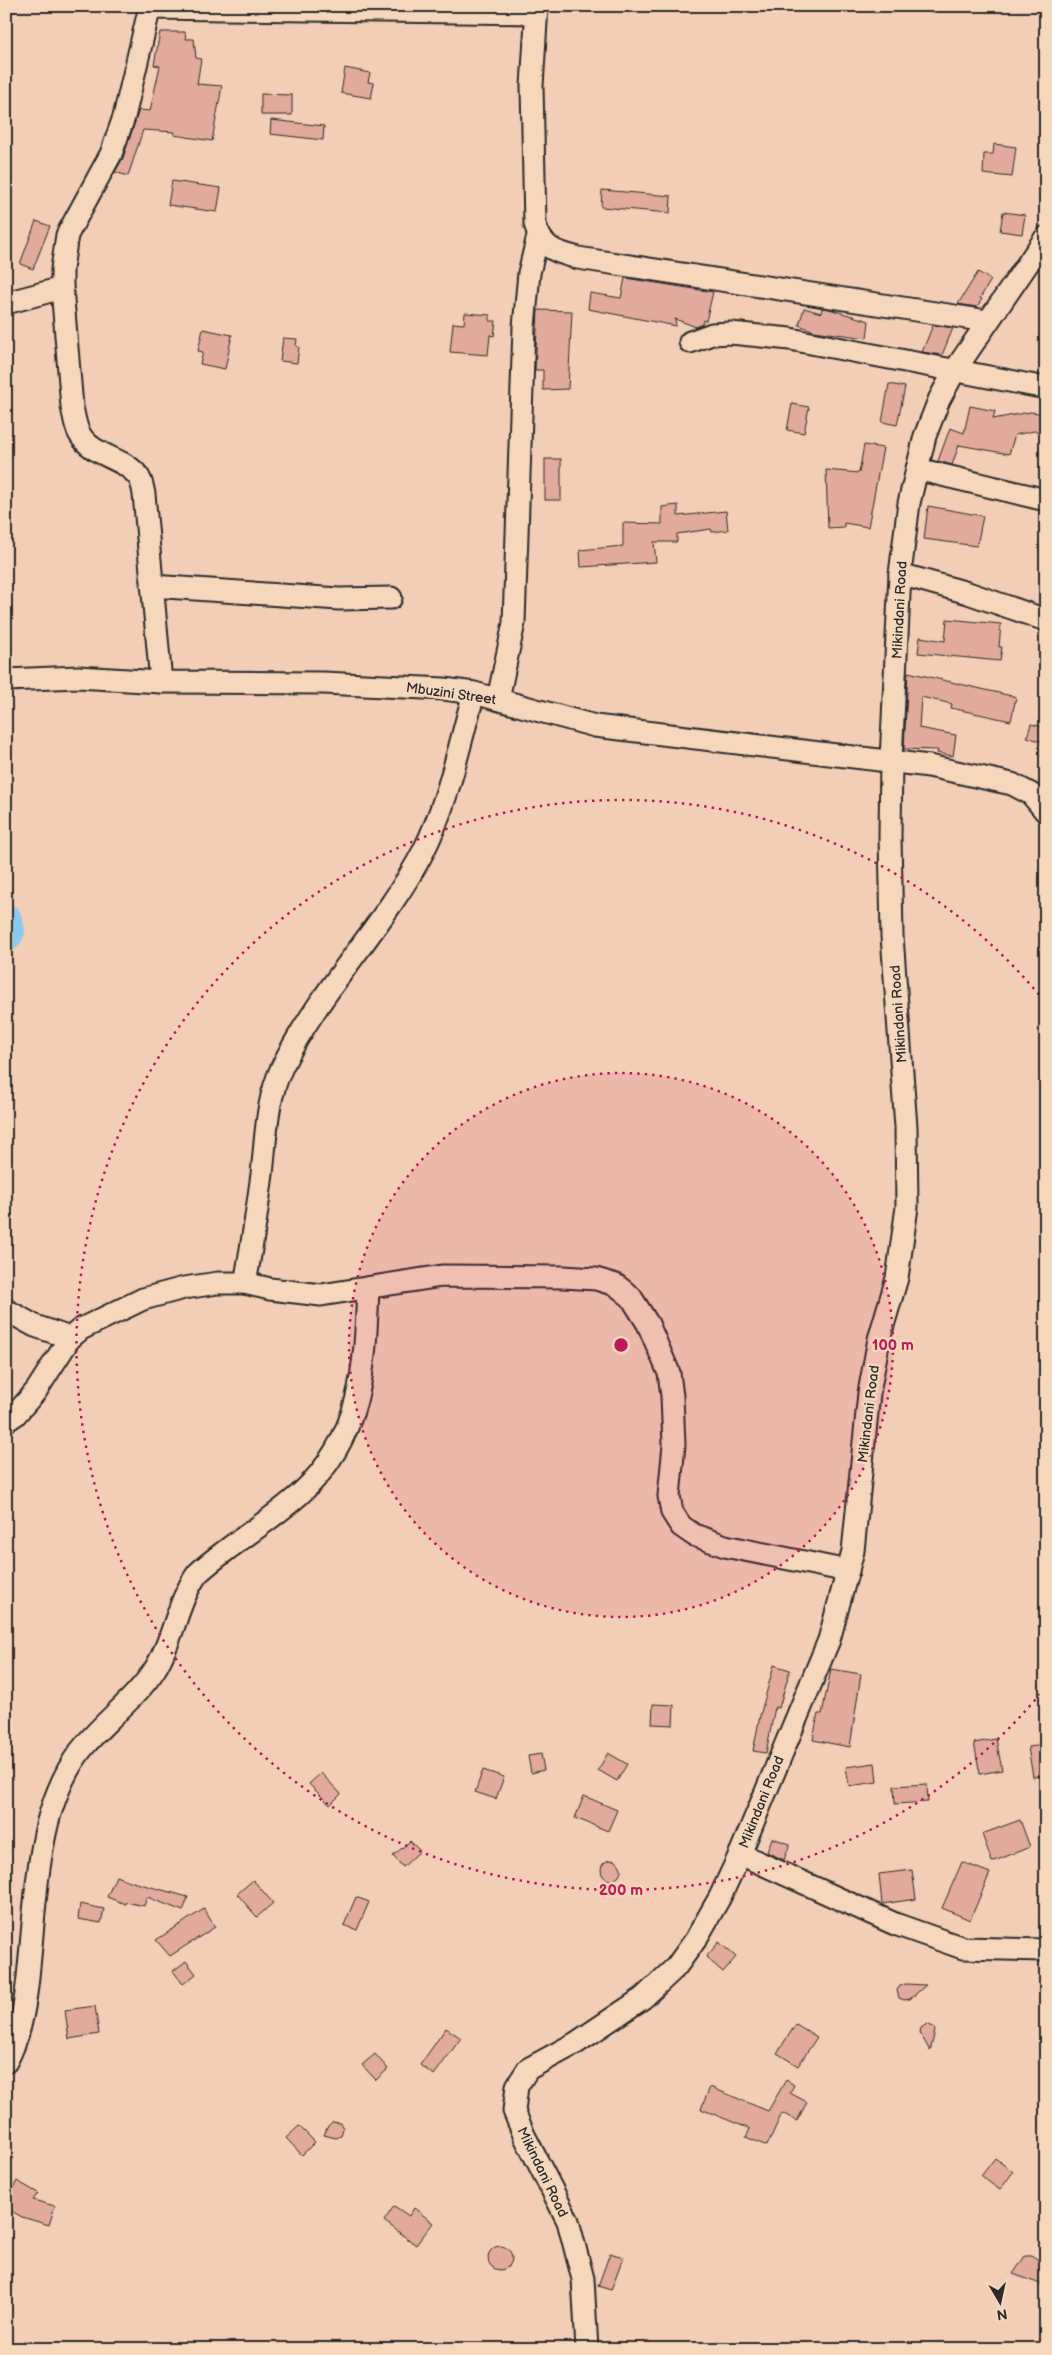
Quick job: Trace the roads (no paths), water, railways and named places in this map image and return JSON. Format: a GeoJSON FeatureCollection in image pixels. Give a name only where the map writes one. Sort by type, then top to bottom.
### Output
{"type":"FeatureCollection","features":[{"type":"Feature","properties":{"kind":"street"},"geometry":{"type":"LineString","coordinates":[[161,682],[144,494],[141,482],[132,470],[94,449],[85,441],[76,424],[72,406],[62,288],[62,269],[67,235],[111,154],[121,126],[149,7],[536,9],[532,86],[535,224],[538,236],[546,246],[578,258],[987,321]]}},
{"type":"Feature","properties":{"kind":"street"},"geometry":{"type":"LineString","coordinates":[[498,699],[514,623],[524,327],[529,273],[538,236]]}},
{"type":"Feature","properties":{"kind":"street","name":"Mikindani Road"},"geometry":{"type":"LineString","coordinates":[[586,2349],[583,2279],[568,2221],[524,2135],[514,2111],[517,2086],[528,2070],[576,2043],[643,1998],[676,1967],[711,1914],[740,1854],[829,1640],[853,1550],[869,1393],[879,1339],[897,1278],[907,1207],[906,1127],[892,936],[891,760],[900,574],[909,503],[926,436],[938,400],[987,321],[1046,237]]}},
{"type":"Feature","properties":{"kind":"street"},"geometry":{"type":"LineString","coordinates":[[6,303],[62,288]]}},
{"type":"Feature","properties":{"kind":"street"},"geometry":{"type":"LineString","coordinates":[[690,342],[712,334],[757,335],[790,339],[1046,388]]}},
{"type":"Feature","properties":{"kind":"street"},"geometry":{"type":"LineString","coordinates":[[917,469],[1046,500]]}},
{"type":"Feature","properties":{"kind":"street"},"geometry":{"type":"LineString","coordinates":[[900,574],[968,593],[1046,620]]}},
{"type":"Feature","properties":{"kind":"street"},"geometry":{"type":"LineString","coordinates":[[152,586],[330,598],[391,598]]}},
{"type":"Feature","properties":{"kind":"street","name":"Mbuzini Street"},"geometry":{"type":"LineString","coordinates":[[6,680],[78,677],[161,682],[382,684],[474,693],[595,726],[929,766],[1012,784],[1031,794],[1046,812]]}},
{"type":"Feature","properties":{"kind":"street"},"geometry":{"type":"LineString","coordinates":[[244,1283],[253,1241],[268,1113],[282,1067],[325,994],[342,973],[407,880],[423,852],[436,824],[474,693]]}},
{"type":"Feature","properties":{"kind":"street"},"geometry":{"type":"LineString","coordinates":[[6,1421],[15,1415],[36,1391],[70,1338],[81,1329],[143,1299],[184,1288],[218,1283],[244,1283],[270,1289],[321,1295],[442,1276],[483,1275],[596,1279],[616,1285],[631,1297],[648,1324],[668,1373],[672,1396],[674,1445],[669,1496],[672,1512],[681,1526],[694,1535],[725,1546],[848,1571]]}},
{"type":"Feature","properties":{"kind":"street"},"geometry":{"type":"LineString","coordinates":[[6,2062],[13,2050],[20,2027],[27,1990],[38,1864],[49,1819],[65,1777],[85,1745],[135,1694],[154,1671],[166,1651],[189,1585],[198,1573],[301,1494],[321,1471],[340,1444],[357,1400],[366,1356],[368,1288]]}},
{"type":"Feature","properties":{"kind":"street"},"geometry":{"type":"LineString","coordinates":[[6,1310],[35,1326],[70,1338]]}},
{"type":"Feature","properties":{"kind":"street"},"geometry":{"type":"LineString","coordinates":[[740,1854],[895,1924],[963,1948],[1046,1950]]}},
{"type":"Feature","properties":{"kind":"waterway"},"geometry":{"type":"LineString","coordinates":[[6,920],[9,931],[6,936]]}}]}
